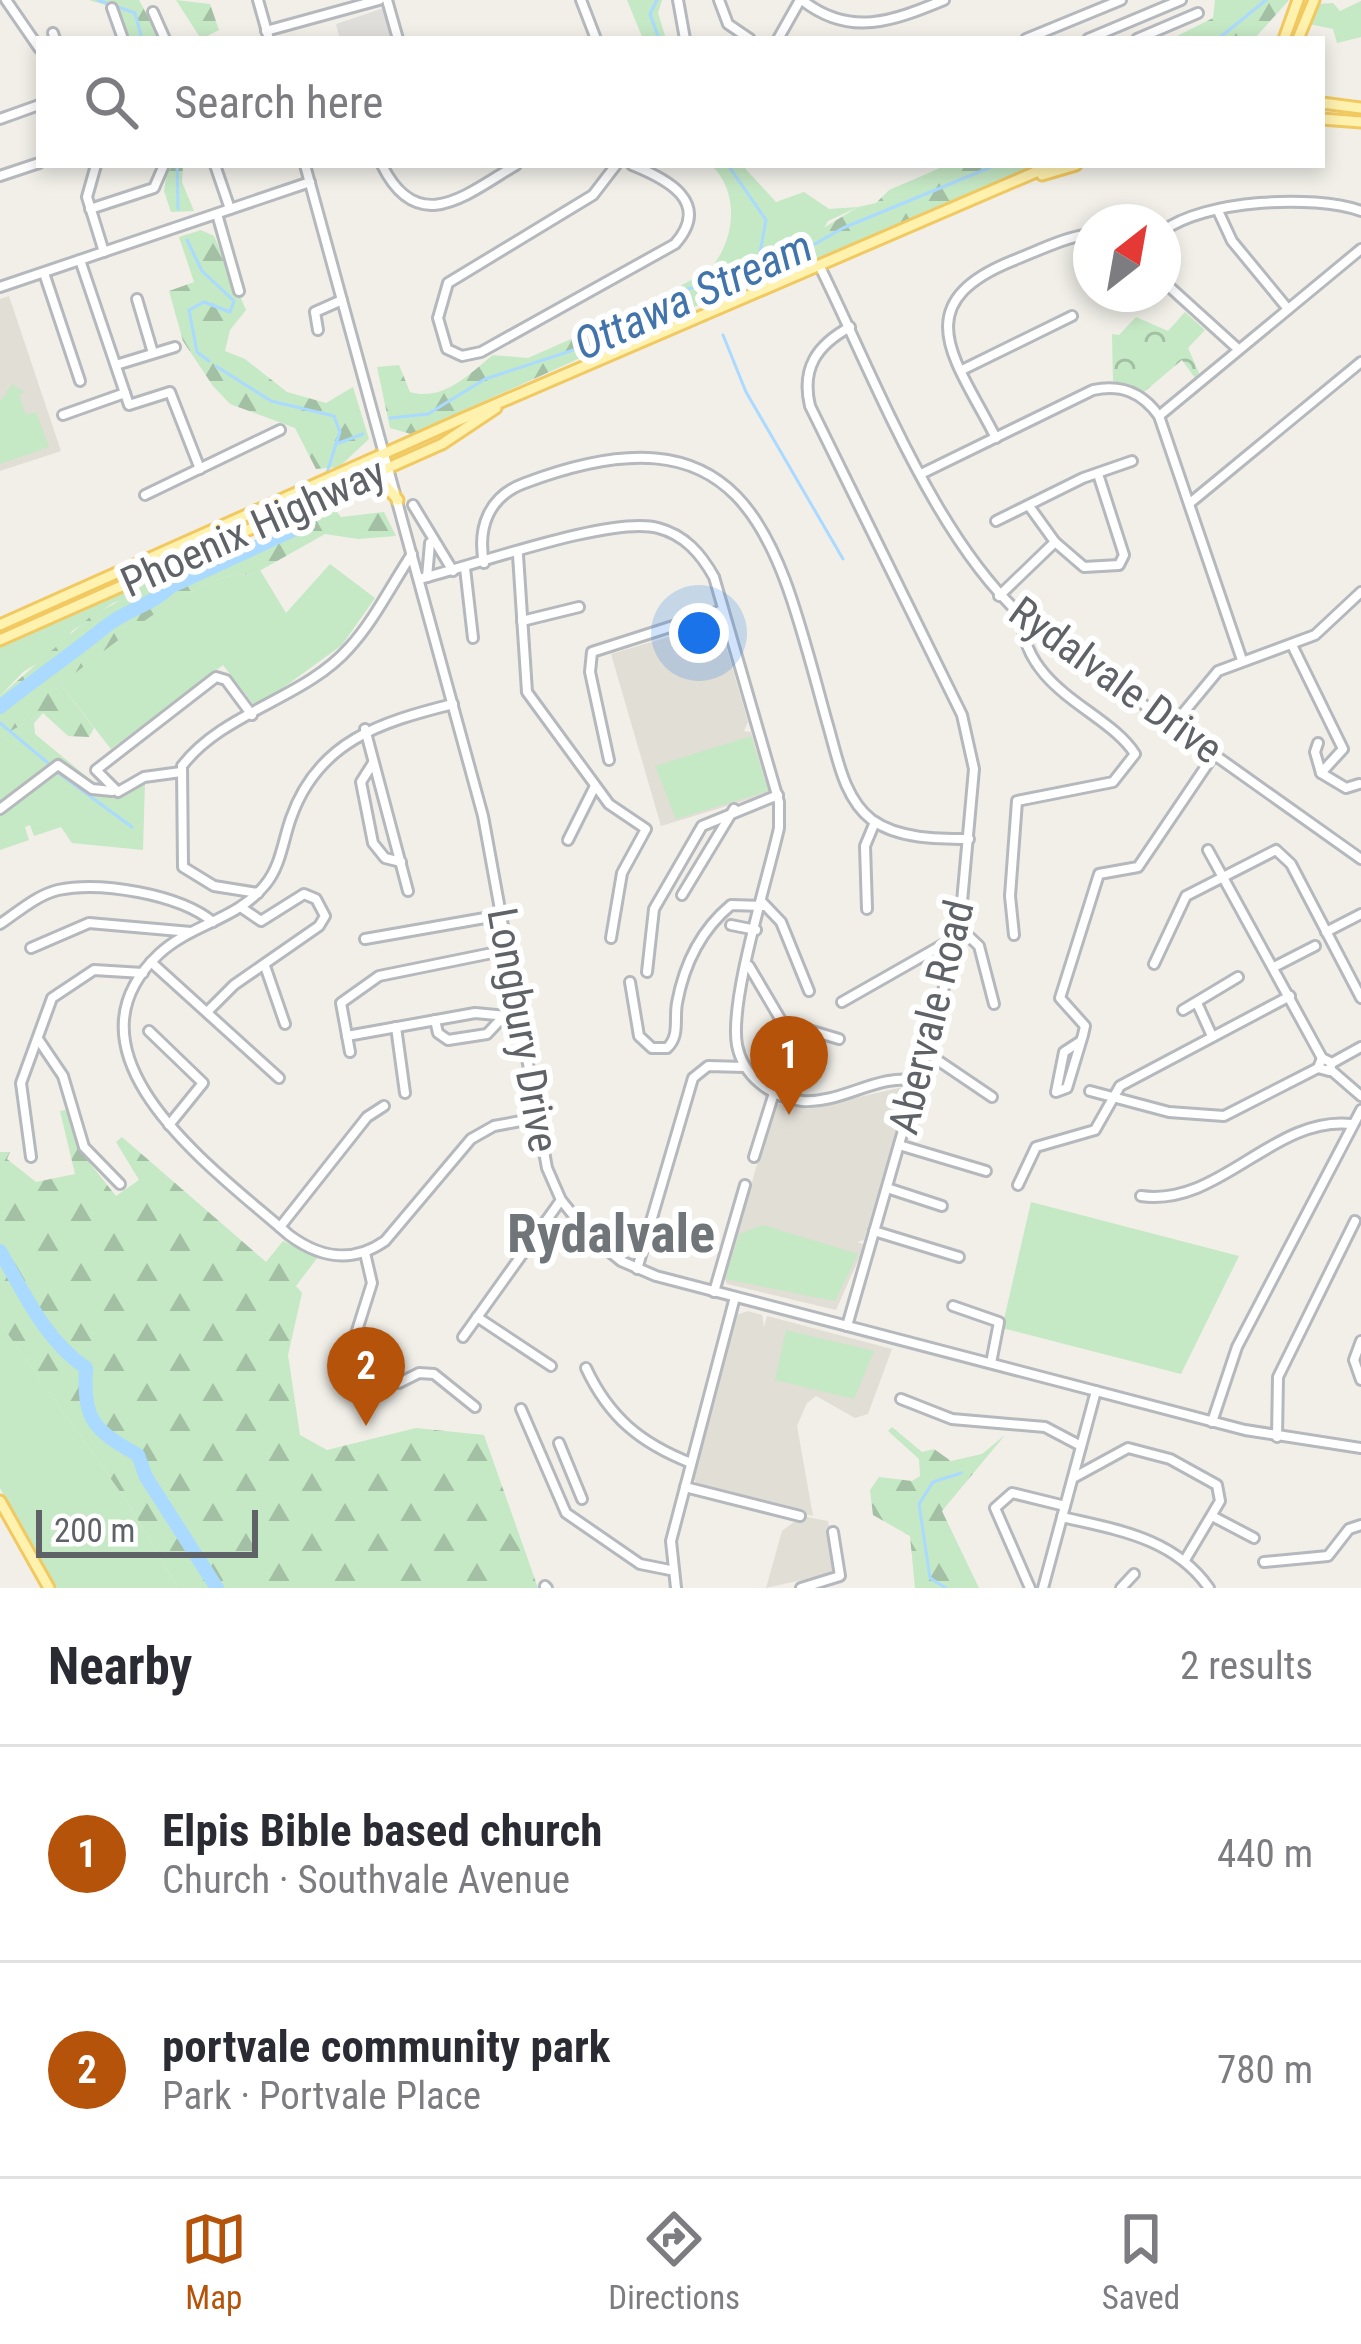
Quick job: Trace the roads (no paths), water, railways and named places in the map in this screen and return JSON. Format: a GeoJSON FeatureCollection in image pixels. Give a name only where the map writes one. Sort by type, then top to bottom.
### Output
{"type":"FeatureCollection","features":[{"type":"Feature","properties":{"kind":"main road"},"geometry":{"type":"LineString","coordinates":[[1285,36],[1298,0]]}},
{"type":"Feature","properties":{"kind":"main road"},"geometry":{"type":"LineString","coordinates":[[1299,36],[1314,0]]}},
{"type":"Feature","properties":{"kind":"main road"},"geometry":{"type":"LineString","coordinates":[[1325,104],[1361,107]]}},
{"type":"Feature","properties":{"kind":"main road"},"geometry":{"type":"LineString","coordinates":[[1325,118],[1361,122]]}},
{"type":"Feature","properties":{"kind":"main road","name":"Phoenix Highway"},"geometry":{"type":"LineString","coordinates":[[0,625],[1047,168]]}},
{"type":"Feature","properties":{"kind":"main road","name":"Phoenix Highway"},"geometry":{"type":"LineString","coordinates":[[1031,177],[1065,168]]}},
{"type":"Feature","properties":{"kind":"main road","name":"Phoenix Highway"},"geometry":{"type":"LineString","coordinates":[[0,640],[442,444],[500,404]]}},
{"type":"Feature","properties":{"kind":"main road"},"geometry":{"type":"LineString","coordinates":[[358,480],[380,483],[398,500]]}},
{"type":"Feature","properties":{"kind":"main road"},"geometry":{"type":"LineString","coordinates":[[0,1501],[50,1588]]}},
{"type":"Feature","properties":{"kind":"street"},"geometry":{"type":"LineString","coordinates":[[6,0],[36,44]]}},
{"type":"Feature","properties":{"kind":"street"},"geometry":{"type":"LineString","coordinates":[[258,0],[268,35],[383,0],[397,36]]}},
{"type":"Feature","properties":{"kind":"street"},"geometry":{"type":"LineString","coordinates":[[581,0],[595,36]]}},
{"type":"Feature","properties":{"kind":"street"},"geometry":{"type":"LineString","coordinates":[[678,0],[684,36]]}},
{"type":"Feature","properties":{"kind":"street"},"geometry":{"type":"LineString","coordinates":[[719,0],[728,23],[746,36]]}},
{"type":"Feature","properties":{"kind":"street"},"geometry":{"type":"LineString","coordinates":[[780,36],[801,0],[833,19],[872,25],[944,0]]}},
{"type":"Feature","properties":{"kind":"street"},"geometry":{"type":"LineString","coordinates":[[1033,36],[1121,0]]}},
{"type":"Feature","properties":{"kind":"street"},"geometry":{"type":"LineString","coordinates":[[1095,36],[1180,0]]}},
{"type":"Feature","properties":{"kind":"street"},"geometry":{"type":"LineString","coordinates":[[112,8],[122,36]]}},
{"type":"Feature","properties":{"kind":"street"},"geometry":{"type":"LineString","coordinates":[[153,12],[164,36]]}},
{"type":"Feature","properties":{"kind":"street"},"geometry":{"type":"LineString","coordinates":[[1144,36],[1198,13]]}},
{"type":"Feature","properties":{"kind":"street"},"geometry":{"type":"LineString","coordinates":[[0,118],[36,107]]}},
{"type":"Feature","properties":{"kind":"street"},"geometry":{"type":"LineString","coordinates":[[0,176],[36,164]]}},
{"type":"Feature","properties":{"kind":"street"},"geometry":{"type":"LineString","coordinates":[[95,168],[87,188],[104,252]]}},
{"type":"Feature","properties":{"kind":"street"},"geometry":{"type":"LineString","coordinates":[[90,208],[154,188],[163,168]]}},
{"type":"Feature","properties":{"kind":"street"},"geometry":{"type":"LineString","coordinates":[[216,168],[230,209]]}},
{"type":"Feature","properties":{"kind":"street","name":"Longbury Drive"},"geometry":{"type":"LineString","coordinates":[[305,168],[412,553],[423,578],[502,915],[547,1168],[561,1200],[590,1236],[637,1269],[714,1292],[1213,1422],[1277,1437],[1361,1448]]}},
{"type":"Feature","properties":{"kind":"street"},"geometry":{"type":"LineString","coordinates":[[384,168],[404,194],[431,206],[451,203],[511,168]]}},
{"type":"Feature","properties":{"kind":"street"},"geometry":{"type":"LineString","coordinates":[[613,168],[582,202],[448,283],[440,297],[439,318],[447,349],[462,356],[481,352],[680,239],[688,220],[686,199],[670,182],[639,168]]}},
{"type":"Feature","properties":{"kind":"street"},"geometry":{"type":"LineString","coordinates":[[0,287],[310,182]]}},
{"type":"Feature","properties":{"kind":"street"},"geometry":{"type":"LineString","coordinates":[[1181,225],[1219,213],[1295,200],[1361,211]]}},
{"type":"Feature","properties":{"kind":"street"},"geometry":{"type":"LineString","coordinates":[[1219,213],[1232,241],[1288,309]]}},
{"type":"Feature","properties":{"kind":"street"},"geometry":{"type":"LineString","coordinates":[[217,214],[239,292]]}},
{"type":"Feature","properties":{"kind":"street"},"geometry":{"type":"LineString","coordinates":[[996,438],[945,329],[958,292],[999,267],[1073,240]]}},
{"type":"Feature","properties":{"kind":"street"},"geometry":{"type":"LineString","coordinates":[[1159,416],[1361,249]]}},
{"type":"Feature","properties":{"kind":"street"},"geometry":{"type":"LineString","coordinates":[[80,260],[129,405],[165,390],[173,395],[200,469]]}},
{"type":"Feature","properties":{"kind":"street","name":"Rydalvale Drive"},"geometry":{"type":"LineString","coordinates":[[820,267],[962,548],[999,596],[1361,859]]}},
{"type":"Feature","properties":{"kind":"street"},"geometry":{"type":"LineString","coordinates":[[44,273],[80,381]]}},
{"type":"Feature","properties":{"kind":"street"},"geometry":{"type":"LineString","coordinates":[[1181,297],[1238,349]]}},
{"type":"Feature","properties":{"kind":"street"},"geometry":{"type":"LineString","coordinates":[[136,299],[153,352]]}},
{"type":"Feature","properties":{"kind":"street"},"geometry":{"type":"LineString","coordinates":[[318,330],[315,312],[342,300]]}},
{"type":"Feature","properties":{"kind":"street"},"geometry":{"type":"LineString","coordinates":[[962,370],[1072,316]]}},
{"type":"Feature","properties":{"kind":"street","name":"Abervale Road"},"geometry":{"type":"LineString","coordinates":[[847,1326],[959,932],[974,769],[967,726],[807,396],[808,373],[819,348],[850,327]]}},
{"type":"Feature","properties":{"kind":"street"},"geometry":{"type":"LineString","coordinates":[[116,365],[175,346]]}},
{"type":"Feature","properties":{"kind":"street"},"geometry":{"type":"LineString","coordinates":[[1190,503],[1361,362]]}},
{"type":"Feature","properties":{"kind":"street"},"geometry":{"type":"LineString","coordinates":[[923,473],[1107,387],[1142,397],[1159,416],[1242,660]]}},
{"type":"Feature","properties":{"kind":"street"},"geometry":{"type":"LineString","coordinates":[[63,415],[124,393]]}},
{"type":"Feature","properties":{"kind":"street"},"geometry":{"type":"LineString","coordinates":[[145,495],[280,430]]}},
{"type":"Feature","properties":{"kind":"street"},"geometry":{"type":"LineString","coordinates":[[484,563],[485,517],[502,494],[532,480],[642,456],[679,463],[715,479],[748,505],[767,533],[799,621],[843,776],[875,822],[918,836],[969,839]]}},
{"type":"Feature","properties":{"kind":"street"},"geometry":{"type":"LineString","coordinates":[[996,521],[1132,461]]}},
{"type":"Feature","properties":{"kind":"street"},"geometry":{"type":"LineString","coordinates":[[1029,506],[1055,542],[1084,567],[1101,570],[1121,563],[1124,555],[1098,474]]}},
{"type":"Feature","properties":{"kind":"street"},"geometry":{"type":"LineString","coordinates":[[413,506],[453,571]]}},
{"type":"Feature","properties":{"kind":"street"},"geometry":{"type":"LineString","coordinates":[[430,540],[423,578],[622,525],[657,527],[698,553],[713,577],[778,795],[779,828],[736,1032],[746,1067],[774,1093],[816,1101],[895,1080],[919,1081]]}},
{"type":"Feature","properties":{"kind":"street"},"geometry":{"type":"LineString","coordinates":[[999,596],[1055,542]]}},
{"type":"Feature","properties":{"kind":"street"},"geometry":{"type":"LineString","coordinates":[[258,893],[202,880],[183,867],[181,772],[190,756],[350,648],[412,553]]}},
{"type":"Feature","properties":{"kind":"street"},"geometry":{"type":"LineString","coordinates":[[518,555],[527,692],[595,786],[646,832],[618,889],[611,938]]}},
{"type":"Feature","properties":{"kind":"street"},"geometry":{"type":"LineString","coordinates":[[465,568],[473,638]]}},
{"type":"Feature","properties":{"kind":"street"},"geometry":{"type":"LineString","coordinates":[[1174,724],[1206,682],[1242,660],[1293,647],[1340,616],[1361,592]]}},
{"type":"Feature","properties":{"kind":"street"},"geometry":{"type":"LineString","coordinates":[[522,621],[579,607]]}},
{"type":"Feature","properties":{"kind":"street"},"geometry":{"type":"LineString","coordinates":[[609,760],[590,672],[592,652],[723,610]]}},
{"type":"Feature","properties":{"kind":"street"},"geometry":{"type":"LineString","coordinates":[[1014,935],[1010,896],[1017,801],[1113,782],[1135,754],[1055,686],[1025,640],[1021,616]]}},
{"type":"Feature","properties":{"kind":"street"},"geometry":{"type":"LineString","coordinates":[[1293,647],[1343,749],[1321,773]]}},
{"type":"Feature","properties":{"kind":"street"},"geometry":{"type":"LineString","coordinates":[[114,791],[96,770],[216,677],[226,680],[252,715]]}},
{"type":"Feature","properties":{"kind":"street"},"geometry":{"type":"LineString","coordinates":[[453,704],[365,729],[336,749],[307,784],[274,871],[258,893],[242,908],[192,932],[143,973],[127,1018],[128,1058],[140,1090],[169,1125],[280,1227],[323,1254],[364,1253],[396,1231],[471,1139],[494,1126],[537,1118]]}},
{"type":"Feature","properties":{"kind":"street"},"geometry":{"type":"LineString","coordinates":[[365,729],[408,891]]}},
{"type":"Feature","properties":{"kind":"street"},"geometry":{"type":"LineString","coordinates":[[1318,743],[1316,764],[1321,773],[1346,788],[1359,784]]}},
{"type":"Feature","properties":{"kind":"street"},"geometry":{"type":"LineString","coordinates":[[1081,1041],[1064,1052],[1056,1092],[1067,1088],[1081,1041],[1082,1021],[1060,998],[1099,874],[1138,867],[1215,753]]}},
{"type":"Feature","properties":{"kind":"street"},"geometry":{"type":"LineString","coordinates":[[374,762],[361,782],[373,843],[385,859],[401,862]]}},
{"type":"Feature","properties":{"kind":"street"},"geometry":{"type":"LineString","coordinates":[[0,809],[58,765],[92,789],[114,791],[153,774],[181,772]]}},
{"type":"Feature","properties":{"kind":"street"},"geometry":{"type":"LineString","coordinates":[[568,840],[595,786]]}},
{"type":"Feature","properties":{"kind":"street"},"geometry":{"type":"LineString","coordinates":[[647,972],[660,895],[702,826],[734,809],[778,795]]}},
{"type":"Feature","properties":{"kind":"street"},"geometry":{"type":"LineString","coordinates":[[682,895],[734,809]]}},
{"type":"Feature","properties":{"kind":"street"},"geometry":{"type":"LineString","coordinates":[[867,909],[865,845],[875,822]]}},
{"type":"Feature","properties":{"kind":"street"},"geometry":{"type":"LineString","coordinates":[[1208,850],[1326,1065],[1361,1096]]}},
{"type":"Feature","properties":{"kind":"street"},"geometry":{"type":"LineString","coordinates":[[1154,964],[1186,896],[1271,850],[1281,851],[1361,998]]}},
{"type":"Feature","properties":{"kind":"street"},"geometry":{"type":"LineString","coordinates":[[0,924],[43,896],[67,889],[150,893],[180,902],[213,922]]}},
{"type":"Feature","properties":{"kind":"street"},"geometry":{"type":"LineString","coordinates":[[207,1012],[320,926],[324,910],[304,894],[261,921],[242,908]]}},
{"type":"Feature","properties":{"kind":"street"},"geometry":{"type":"LineString","coordinates":[[630,982],[639,1036],[652,1048],[667,1048],[675,1038],[678,997],[696,943],[731,905],[762,904],[781,922],[809,991]]}},
{"type":"Feature","properties":{"kind":"street"},"geometry":{"type":"LineString","coordinates":[[1326,932],[1361,914]]}},
{"type":"Feature","properties":{"kind":"street"},"geometry":{"type":"LineString","coordinates":[[365,939],[502,915]]}},
{"type":"Feature","properties":{"kind":"street"},"geometry":{"type":"LineString","coordinates":[[31,948],[88,922],[192,932]]}},
{"type":"Feature","properties":{"kind":"street"},"geometry":{"type":"LineString","coordinates":[[731,925],[756,930]]}},
{"type":"Feature","properties":{"kind":"street"},"geometry":{"type":"LineString","coordinates":[[842,1002],[959,932],[979,946],[994,1004]]}},
{"type":"Feature","properties":{"kind":"street"},"geometry":{"type":"LineString","coordinates":[[1274,967],[1315,946]]}},
{"type":"Feature","properties":{"kind":"street"},"geometry":{"type":"LineString","coordinates":[[350,1052],[341,1004],[379,976],[508,950]]}},
{"type":"Feature","properties":{"kind":"street"},"geometry":{"type":"LineString","coordinates":[[151,962],[279,1078]]}},
{"type":"Feature","properties":{"kind":"street"},"geometry":{"type":"LineString","coordinates":[[749,965],[782,1022],[839,1039]]}},
{"type":"Feature","properties":{"kind":"street"},"geometry":{"type":"LineString","coordinates":[[265,966],[285,1024]]}},
{"type":"Feature","properties":{"kind":"street"},"geometry":{"type":"LineString","coordinates":[[32,1157],[21,1083],[52,998],[85,974],[114,968],[143,973]]}},
{"type":"Feature","properties":{"kind":"street"},"geometry":{"type":"LineString","coordinates":[[1184,1010],[1238,977]]}},
{"type":"Feature","properties":{"kind":"street"},"geometry":{"type":"LineString","coordinates":[[1018,1185],[1036,1147],[1096,1130],[1120,1086],[1290,996]]}},
{"type":"Feature","properties":{"kind":"street"},"geometry":{"type":"LineString","coordinates":[[1197,1003],[1212,1036]]}},
{"type":"Feature","properties":{"kind":"street"},"geometry":{"type":"LineString","coordinates":[[346,1036],[485,1012],[501,1018],[519,1017]]}},
{"type":"Feature","properties":{"kind":"street"},"geometry":{"type":"LineString","coordinates":[[435,1020],[438,1033],[448,1040],[487,1034],[501,1018]]}},
{"type":"Feature","properties":{"kind":"street"},"geometry":{"type":"LineString","coordinates":[[396,1027],[405,1094]]}},
{"type":"Feature","properties":{"kind":"street"},"geometry":{"type":"LineString","coordinates":[[149,1030],[202,1083],[169,1125]]}},
{"type":"Feature","properties":{"kind":"street"},"geometry":{"type":"LineString","coordinates":[[38,1038],[63,1076],[84,1147],[120,1184]]}},
{"type":"Feature","properties":{"kind":"street"},"geometry":{"type":"LineString","coordinates":[[1090,1090],[1169,1112],[1224,1116],[1361,1047]]}},
{"type":"Feature","properties":{"kind":"street"},"geometry":{"type":"LineString","coordinates":[[927,1053],[992,1097]]}},
{"type":"Feature","properties":{"kind":"street"},"geometry":{"type":"LineString","coordinates":[[637,1269],[674,1135],[698,1071],[746,1067]]}},
{"type":"Feature","properties":{"kind":"street"},"geometry":{"type":"LineString","coordinates":[[1120,1086],[1125,1101]]}},
{"type":"Feature","properties":{"kind":"street"},"geometry":{"type":"LineString","coordinates":[[754,1157],[774,1093]]}},
{"type":"Feature","properties":{"kind":"street"},"geometry":{"type":"LineString","coordinates":[[280,1227],[368,1117],[384,1106]]}},
{"type":"Feature","properties":{"kind":"street"},"geometry":{"type":"LineString","coordinates":[[1213,1422],[1237,1347],[1361,1110]]}},
{"type":"Feature","properties":{"kind":"street"},"geometry":{"type":"LineString","coordinates":[[1142,1196],[1178,1198],[1315,1125],[1352,1124]]}},
{"type":"Feature","properties":{"kind":"street"},"geometry":{"type":"LineString","coordinates":[[899,1145],[986,1171]]}},
{"type":"Feature","properties":{"kind":"street"},"geometry":{"type":"LineString","coordinates":[[714,1292],[746,1185]]}},
{"type":"Feature","properties":{"kind":"street"},"geometry":{"type":"LineString","coordinates":[[887,1188],[942,1206]]}},
{"type":"Feature","properties":{"kind":"street"},"geometry":{"type":"LineString","coordinates":[[463,1337],[561,1200]]}},
{"type":"Feature","properties":{"kind":"street"},"geometry":{"type":"LineString","coordinates":[[1277,1437],[1278,1377],[1355,1221]]}},
{"type":"Feature","properties":{"kind":"street"},"geometry":{"type":"LineString","coordinates":[[874,1231],[959,1257]]}},
{"type":"Feature","properties":{"kind":"street"},"geometry":{"type":"LineString","coordinates":[[364,1253],[372,1283],[348,1359],[350,1370],[399,1382],[419,1373],[434,1374],[475,1407]]}},
{"type":"Feature","properties":{"kind":"street"},"geometry":{"type":"LineString","coordinates":[[676,1588],[670,1570],[670,1541],[735,1297]]}},
{"type":"Feature","properties":{"kind":"street"},"geometry":{"type":"LineString","coordinates":[[952,1306],[999,1322],[991,1364]]}},
{"type":"Feature","properties":{"kind":"street"},"geometry":{"type":"LineString","coordinates":[[477,1317],[550,1366]]}},
{"type":"Feature","properties":{"kind":"street"},"geometry":{"type":"LineString","coordinates":[[1361,1341],[1354,1360],[1361,1380]]}},
{"type":"Feature","properties":{"kind":"street"},"geometry":{"type":"LineString","coordinates":[[586,1368],[616,1420],[648,1443],[691,1463]]}},
{"type":"Feature","properties":{"kind":"street"},"geometry":{"type":"LineString","coordinates":[[1043,1588],[1096,1391]]}},
{"type":"Feature","properties":{"kind":"street"},"geometry":{"type":"LineString","coordinates":[[901,1399],[952,1419],[1040,1426],[1081,1446]]}},
{"type":"Feature","properties":{"kind":"street"},"geometry":{"type":"LineString","coordinates":[[521,1408],[571,1518],[640,1564],[670,1570]]}},
{"type":"Feature","properties":{"kind":"street"},"geometry":{"type":"LineString","coordinates":[[559,1443],[583,1498]]}},
{"type":"Feature","properties":{"kind":"street"},"geometry":{"type":"LineString","coordinates":[[1073,1478],[1122,1449],[1154,1454],[1222,1490],[1213,1516],[1185,1560]]}},
{"type":"Feature","properties":{"kind":"street"},"geometry":{"type":"LineString","coordinates":[[552,1481],[572,1473]]}},
{"type":"Feature","properties":{"kind":"street"},"geometry":{"type":"LineString","coordinates":[[685,1487],[800,1516]]}},
{"type":"Feature","properties":{"kind":"street"},"geometry":{"type":"LineString","coordinates":[[1030,1588],[995,1508],[1012,1493],[1130,1534],[1185,1560],[1209,1588]]}},
{"type":"Feature","properties":{"kind":"street"},"geometry":{"type":"LineString","coordinates":[[1213,1516],[1254,1538]]}},
{"type":"Feature","properties":{"kind":"street"},"geometry":{"type":"LineString","coordinates":[[1264,1562],[1328,1556],[1349,1529],[1361,1525]]}},
{"type":"Feature","properties":{"kind":"street"},"geometry":{"type":"LineString","coordinates":[[801,1588],[840,1576],[833,1532]]}},
{"type":"Feature","properties":{"kind":"street"},"geometry":{"type":"LineString","coordinates":[[1121,1588],[1134,1574]]}},
{"type":"Feature","properties":{"kind":"waterway"},"geometry":{"type":"LineString","coordinates":[[98,0],[135,13],[141,36]]}},
{"type":"Feature","properties":{"kind":"waterway"},"geometry":{"type":"LineString","coordinates":[[657,0],[650,14],[658,36]]}},
{"type":"Feature","properties":{"kind":"waterway","name":"Ottawa Stream"},"geometry":{"type":"LineString","coordinates":[[1222,36],[1266,0]]}},
{"type":"Feature","properties":{"kind":"waterway"},"geometry":{"type":"LineString","coordinates":[[177,168],[178,209]]}},
{"type":"Feature","properties":{"kind":"waterway"},"geometry":{"type":"LineString","coordinates":[[730,168],[766,220],[757,269]]}},
{"type":"Feature","properties":{"kind":"waterway","name":"Ottawa Stream"},"geometry":{"type":"LineString","coordinates":[[390,418],[428,414],[485,379],[610,338],[623,322],[683,290],[771,269],[843,228],[989,168]]}},
{"type":"Feature","properties":{"kind":"waterway"},"geometry":{"type":"LineString","coordinates":[[187,240],[202,271],[234,301],[230,312],[204,302],[189,310],[197,352],[209,361]]}},
{"type":"Feature","properties":{"kind":"waterway"},"geometry":{"type":"LineString","coordinates":[[723,335],[746,392],[843,559]]}},
{"type":"Feature","properties":{"kind":"waterway"},"geometry":{"type":"LineString","coordinates":[[216,366],[271,401],[334,416],[340,432],[336,444]]}},
{"type":"Feature","properties":{"kind":"waterway","name":"Ottawa Stream"},"geometry":{"type":"LineString","coordinates":[[327,473],[336,444],[363,434]]}},
{"type":"Feature","properties":{"kind":"waterway","name":"Ottawa Stream"},"geometry":{"type":"LineString","coordinates":[[320,491],[322,487]]}},
{"type":"Feature","properties":{"kind":"waterway","name":"Ottawa Stream"},"geometry":{"type":"LineString","coordinates":[[304,525],[312,508]]}},
{"type":"Feature","properties":{"kind":"waterway","name":"Ottawa Stream"},"geometry":{"type":"LineString","coordinates":[[0,707],[121,616],[170,587],[304,525]]}},
{"type":"Feature","properties":{"kind":"waterway"},"geometry":{"type":"LineString","coordinates":[[0,723],[48,763]]}},
{"type":"Feature","properties":{"kind":"waterway"},"geometry":{"type":"LineString","coordinates":[[57,772],[132,827]]}},
{"type":"Feature","properties":{"kind":"waterway","name":"Ottawa Stream"},"geometry":{"type":"LineString","coordinates":[[0,1251],[47,1330],[86,1368],[87,1400],[94,1422],[138,1455],[146,1477],[217,1588]]}},
{"type":"Feature","properties":{"kind":"waterway"},"geometry":{"type":"LineString","coordinates":[[946,1588],[930,1578],[919,1504],[933,1482],[961,1473]]}},
{"type":"Feature","properties":{"kind":"place","name":"Elpis Bible based church"},"geometry":{"type":"Point","coordinates":[789,1115]}},
{"type":"Feature","properties":{"kind":"place","name":"portvale community park"},"geometry":{"type":"Point","coordinates":[366,1426]}},
{"type":"Feature","properties":{"kind":"district","name":"Rydalvale"},"geometry":{"type":"Point","coordinates":[611,1233]}}]}
